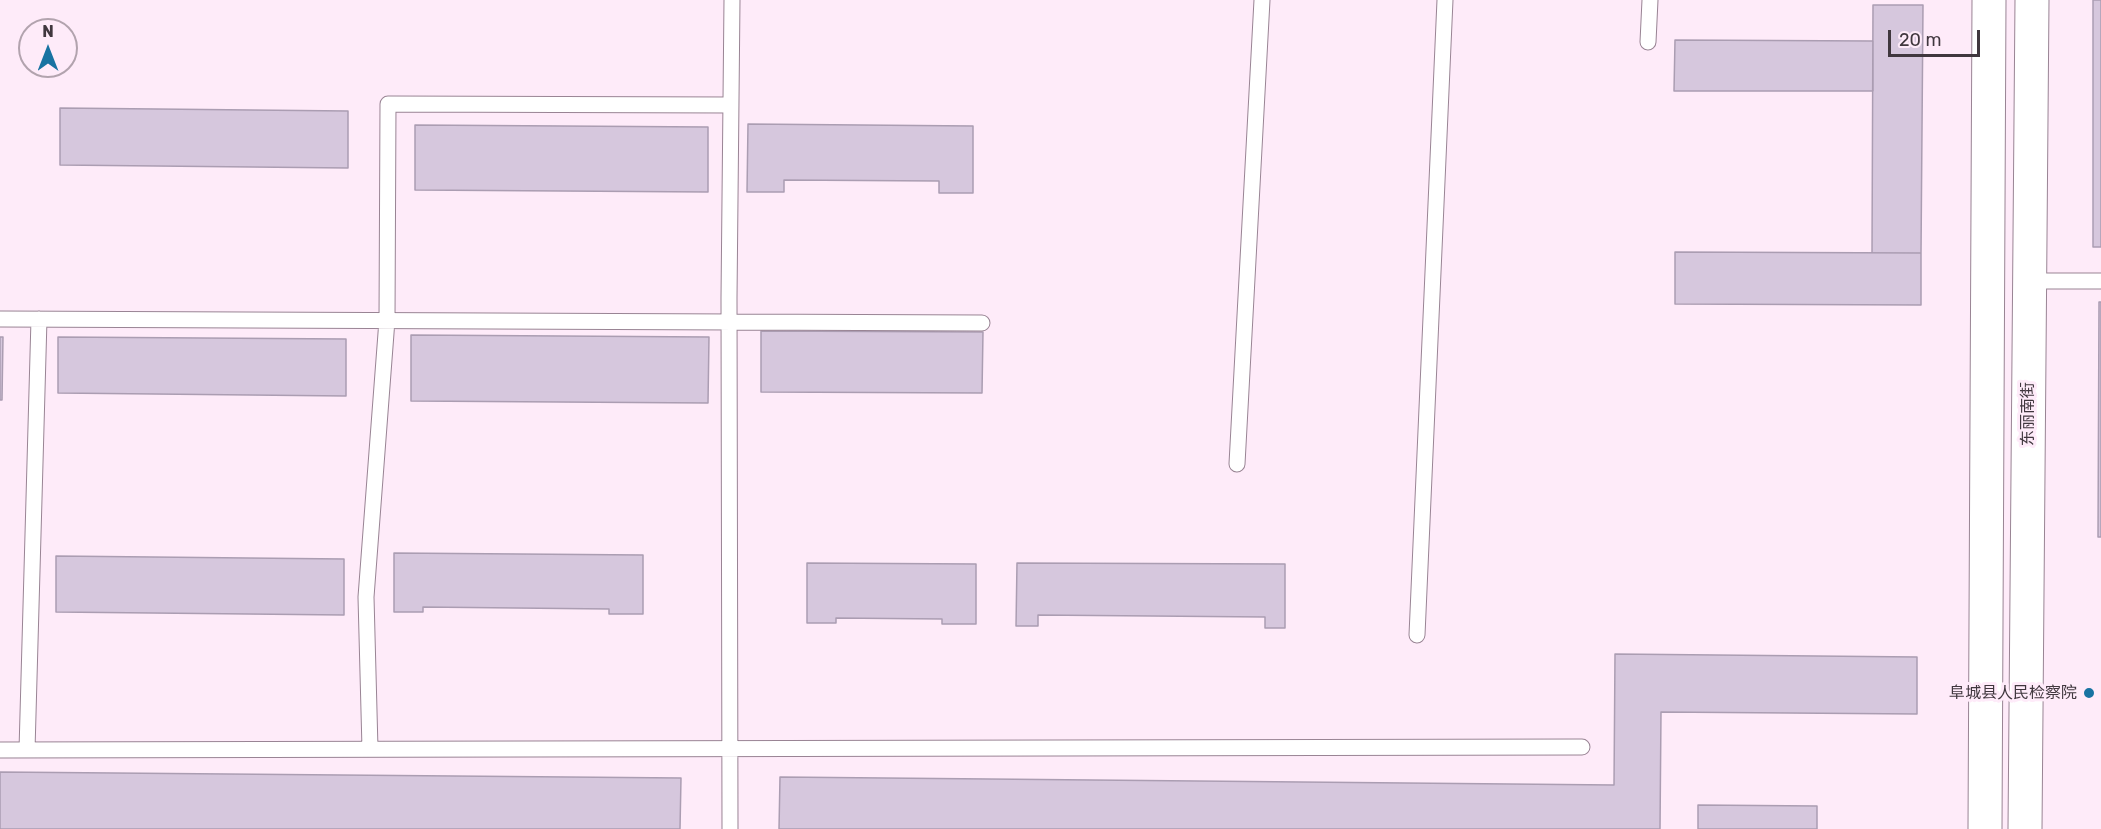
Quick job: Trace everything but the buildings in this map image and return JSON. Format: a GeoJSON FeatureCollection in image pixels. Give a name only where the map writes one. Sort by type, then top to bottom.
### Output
{"type":"FeatureCollection","features":[{"type":"Feature","properties":{"kind":"street"},"geometry":{"type":"LineString","coordinates":[[1985,829],[1989,0]]}},
{"type":"Feature","properties":{"kind":"street","name":"东丽南街"},"geometry":{"type":"LineString","coordinates":[[2025,829],[2032,0]]}},
{"type":"Feature","properties":{"kind":"lane"},"geometry":{"type":"LineString","coordinates":[[730,829],[729,322],[732,0]]}},
{"type":"Feature","properties":{"kind":"lane"},"geometry":{"type":"LineString","coordinates":[[1237,464],[1262,0]]}},
{"type":"Feature","properties":{"kind":"lane"},"geometry":{"type":"LineString","coordinates":[[1417,635],[1445,0]]}},
{"type":"Feature","properties":{"kind":"lane"},"geometry":{"type":"LineString","coordinates":[[1648,42],[1650,0]]}},
{"type":"Feature","properties":{"kind":"lane"},"geometry":{"type":"LineString","coordinates":[[370,749],[366,597],[387,320],[388,104],[731,105]]}},
{"type":"Feature","properties":{"kind":"lane"},"geometry":{"type":"LineString","coordinates":[[2029,281],[2101,281]]}},
{"type":"Feature","properties":{"kind":"lane"},"geometry":{"type":"LineString","coordinates":[[0,319],[982,323]]}},
{"type":"Feature","properties":{"kind":"lane"},"geometry":{"type":"LineString","coordinates":[[27,750],[39,319]]}},
{"type":"Feature","properties":{"kind":"lane"},"geometry":{"type":"LineString","coordinates":[[0,750],[1582,747]]}},
{"type":"Feature","properties":{"kind":"place","name":"阜城县人民检察院"},"geometry":{"type":"Point","coordinates":[2089,693]}}]}
